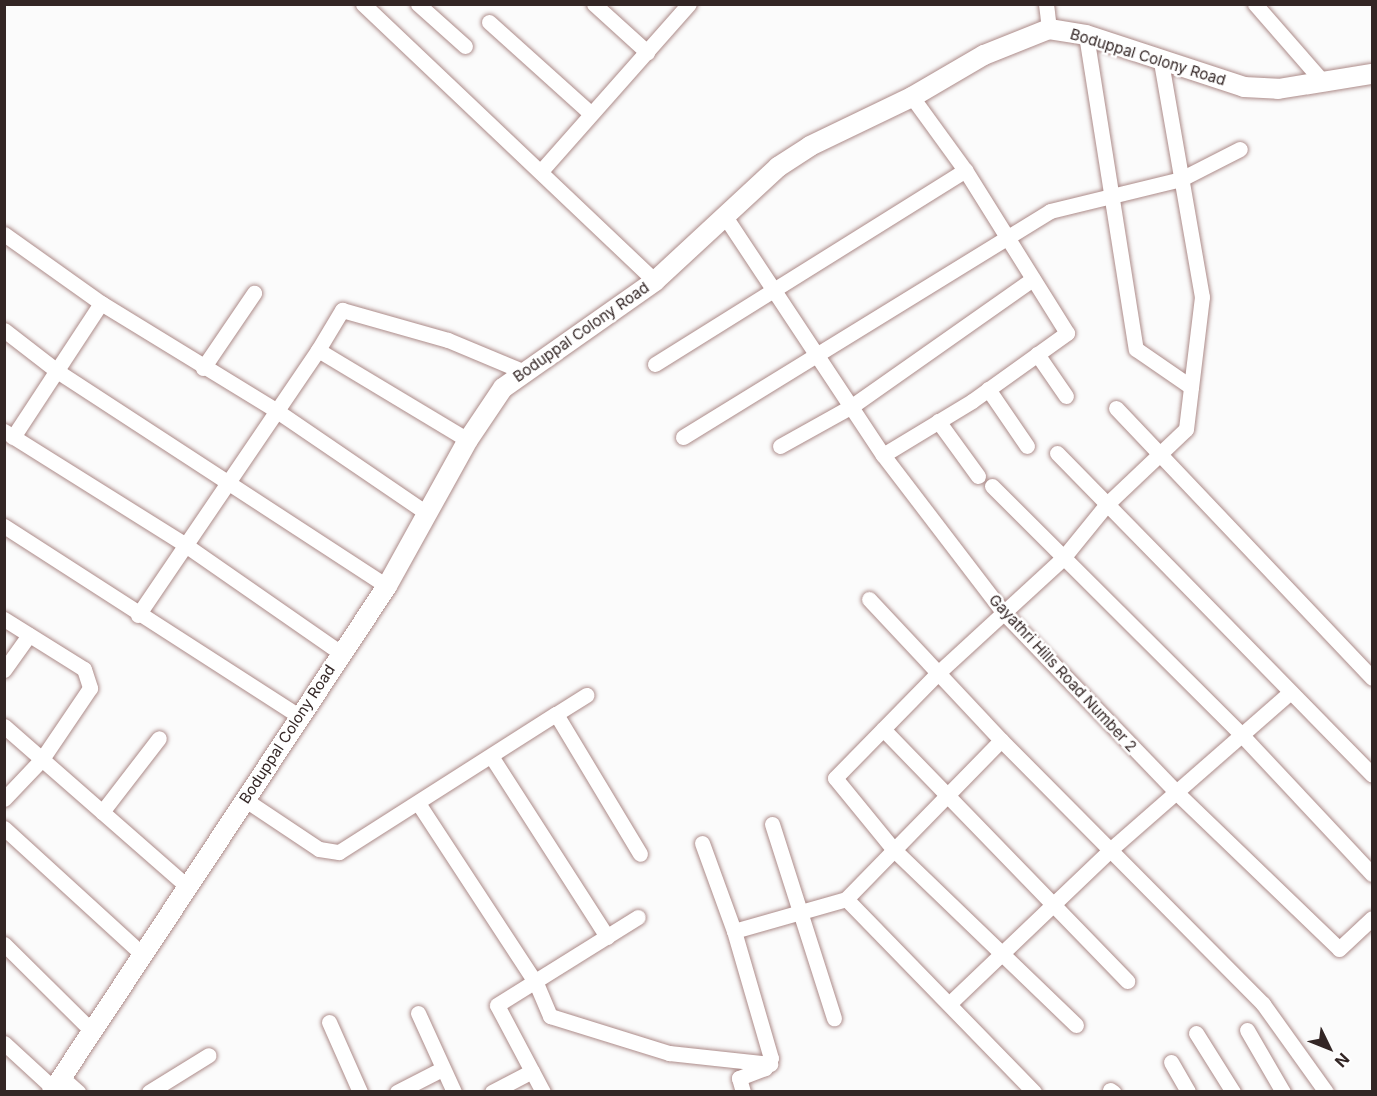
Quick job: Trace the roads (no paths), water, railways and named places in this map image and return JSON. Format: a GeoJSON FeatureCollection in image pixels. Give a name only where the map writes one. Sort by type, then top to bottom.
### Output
{"type":"FeatureCollection","features":[{"type":"Feature","properties":{"kind":"street"},"geometry":{"type":"LineString","coordinates":[[363,4],[655,281]]}},
{"type":"Feature","properties":{"kind":"street"},"geometry":{"type":"LineString","coordinates":[[418,4],[465,46]]}},
{"type":"Feature","properties":{"kind":"street"},"geometry":{"type":"LineString","coordinates":[[594,4],[647,52]]}},
{"type":"Feature","properties":{"kind":"street"},"geometry":{"type":"LineString","coordinates":[[541,171],[689,4]]}},
{"type":"Feature","properties":{"kind":"street"},"geometry":{"type":"LineString","coordinates":[[1046,4],[1049,29]]}},
{"type":"Feature","properties":{"kind":"street"},"geometry":{"type":"LineString","coordinates":[[1255,4],[1324,83]]}},
{"type":"Feature","properties":{"kind":"street"},"geometry":{"type":"LineString","coordinates":[[489,22],[591,114]]}},
{"type":"Feature","properties":{"kind":"street","name":"Boduppal Colony Road"},"geometry":{"type":"LineString","coordinates":[[56,1086],[297,715],[387,586],[468,440],[503,388],[522,371],[655,281],[724,215],[810,146],[912,97],[984,55],[1049,29],[1086,35],[1244,87],[1278,89],[1372,74]]}},
{"type":"Feature","properties":{"kind":"street"},"geometry":{"type":"LineString","coordinates":[[1086,35],[1110,198],[1136,349],[1191,387]]}},
{"type":"Feature","properties":{"kind":"street"},"geometry":{"type":"LineString","coordinates":[[1077,1025],[894,850],[835,778],[938,673],[1063,558],[1106,505],[1186,429],[1202,297],[1161,61]]}},
{"type":"Feature","properties":{"kind":"street"},"geometry":{"type":"LineString","coordinates":[[883,455],[988,389],[1067,333],[965,170],[912,97]]}},
{"type":"Feature","properties":{"kind":"street"},"geometry":{"type":"LineString","coordinates":[[683,437],[1050,211],[1181,179],[1240,149]]}},
{"type":"Feature","properties":{"kind":"street"},"geometry":{"type":"LineString","coordinates":[[655,364],[965,170]]}},
{"type":"Feature","properties":{"kind":"street","name":"Gayathri Hills Road Number 2"},"geometry":{"type":"LineString","coordinates":[[724,215],[773,290],[820,354],[883,455],[1004,612],[1176,792],[1339,949],[1372,918]]}},
{"type":"Feature","properties":{"kind":"street"},"geometry":{"type":"LineString","coordinates":[[4,234],[101,303],[203,368],[277,411],[428,514]]}},
{"type":"Feature","properties":{"kind":"street"},"geometry":{"type":"LineString","coordinates":[[780,446],[852,406],[1033,279]]}},
{"type":"Feature","properties":{"kind":"street"},"geometry":{"type":"LineString","coordinates":[[203,368],[254,293]]}},
{"type":"Feature","properties":{"kind":"street"},"geometry":{"type":"LineString","coordinates":[[101,303],[57,371],[9,434],[184,544],[341,653]]}},
{"type":"Feature","properties":{"kind":"street"},"geometry":{"type":"LineString","coordinates":[[138,615],[184,544],[230,481],[318,350],[342,310],[448,340],[522,371]]}},
{"type":"Feature","properties":{"kind":"street"},"geometry":{"type":"LineString","coordinates":[[4,330],[57,371],[230,481],[387,586]]}},
{"type":"Feature","properties":{"kind":"street"},"geometry":{"type":"LineString","coordinates":[[318,350],[468,440]]}},
{"type":"Feature","properties":{"kind":"street"},"geometry":{"type":"LineString","coordinates":[[1037,354],[1066,396]]}},
{"type":"Feature","properties":{"kind":"street"},"geometry":{"type":"LineString","coordinates":[[988,389],[1027,446]]}},
{"type":"Feature","properties":{"kind":"street"},"geometry":{"type":"LineString","coordinates":[[1116,408],[1159,456],[1372,678]]}},
{"type":"Feature","properties":{"kind":"street"},"geometry":{"type":"LineString","coordinates":[[938,421],[978,476]]}},
{"type":"Feature","properties":{"kind":"street"},"geometry":{"type":"LineString","coordinates":[[1057,453],[1288,693],[1372,775]]}},
{"type":"Feature","properties":{"kind":"street"},"geometry":{"type":"LineString","coordinates":[[992,486],[1240,734],[1372,874]]}},
{"type":"Feature","properties":{"kind":"street"},"geometry":{"type":"LineString","coordinates":[[4,526],[138,615],[297,715]]}},
{"type":"Feature","properties":{"kind":"street"},"geometry":{"type":"LineString","coordinates":[[869,599],[1001,740],[1263,1004],[1326,1092]]}},
{"type":"Feature","properties":{"kind":"street"},"geometry":{"type":"LineString","coordinates":[[4,619],[90,676],[85,698],[42,759],[4,799]]}},
{"type":"Feature","properties":{"kind":"street"},"geometry":{"type":"LineString","coordinates":[[4,670],[29,635]]}},
{"type":"Feature","properties":{"kind":"street"},"geometry":{"type":"LineString","coordinates":[[950,1002],[1110,850],[1288,693]]}},
{"type":"Feature","properties":{"kind":"street"},"geometry":{"type":"LineString","coordinates":[[244,799],[330,853],[350,846],[586,695]]}},
{"type":"Feature","properties":{"kind":"street"},"geometry":{"type":"LineString","coordinates":[[555,714],[640,854]]}},
{"type":"Feature","properties":{"kind":"street"},"geometry":{"type":"LineString","coordinates":[[4,726],[187,886]]}},
{"type":"Feature","properties":{"kind":"street"},"geometry":{"type":"LineString","coordinates":[[883,729],[950,794],[1127,981]]}},
{"type":"Feature","properties":{"kind":"street"},"geometry":{"type":"LineString","coordinates":[[102,812],[159,738]]}},
{"type":"Feature","properties":{"kind":"street"},"geometry":{"type":"LineString","coordinates":[[734,931],[846,899],[1001,740]]}},
{"type":"Feature","properties":{"kind":"street"},"geometry":{"type":"LineString","coordinates":[[491,756],[607,937]]}},
{"type":"Feature","properties":{"kind":"street"},"geometry":{"type":"LineString","coordinates":[[418,802],[536,983],[550,1016],[669,1053],[770,1064]]}},
{"type":"Feature","properties":{"kind":"street"},"geometry":{"type":"LineString","coordinates":[[772,824],[834,1018]]}},
{"type":"Feature","properties":{"kind":"street"},"geometry":{"type":"LineString","coordinates":[[4,828],[142,954]]}},
{"type":"Feature","properties":{"kind":"street"},"geometry":{"type":"LineString","coordinates":[[702,843],[734,931],[770,1064]]}},
{"type":"Feature","properties":{"kind":"street"},"geometry":{"type":"LineString","coordinates":[[846,899],[950,1002],[1034,1092]]}},
{"type":"Feature","properties":{"kind":"street"},"geometry":{"type":"LineString","coordinates":[[543,1092],[497,1005],[536,983],[638,917]]}},
{"type":"Feature","properties":{"kind":"street"},"geometry":{"type":"LineString","coordinates":[[4,944],[91,1030]]}},
{"type":"Feature","properties":{"kind":"street"},"geometry":{"type":"LineString","coordinates":[[418,1013],[454,1092]]}},
{"type":"Feature","properties":{"kind":"street"},"geometry":{"type":"LineString","coordinates":[[329,1022],[360,1092]]}},
{"type":"Feature","properties":{"kind":"street"},"geometry":{"type":"LineString","coordinates":[[1247,1030],[1284,1092]]}},
{"type":"Feature","properties":{"kind":"street"},"geometry":{"type":"LineString","coordinates":[[1196,1033],[1233,1092]]}},
{"type":"Feature","properties":{"kind":"street"},"geometry":{"type":"LineString","coordinates":[[4,1043],[56,1086],[78,1092]]}},
{"type":"Feature","properties":{"kind":"street"},"geometry":{"type":"LineString","coordinates":[[149,1092],[209,1055]]}},
{"type":"Feature","properties":{"kind":"street"},"geometry":{"type":"LineString","coordinates":[[1171,1062],[1188,1092]]}},
{"type":"Feature","properties":{"kind":"street"},"geometry":{"type":"LineString","coordinates":[[743,1092],[739,1078],[770,1064]]}},
{"type":"Feature","properties":{"kind":"street"},"geometry":{"type":"LineString","coordinates":[[397,1092],[442,1069]]}},
{"type":"Feature","properties":{"kind":"street"},"geometry":{"type":"LineString","coordinates":[[492,1092],[532,1071]]}}]}
